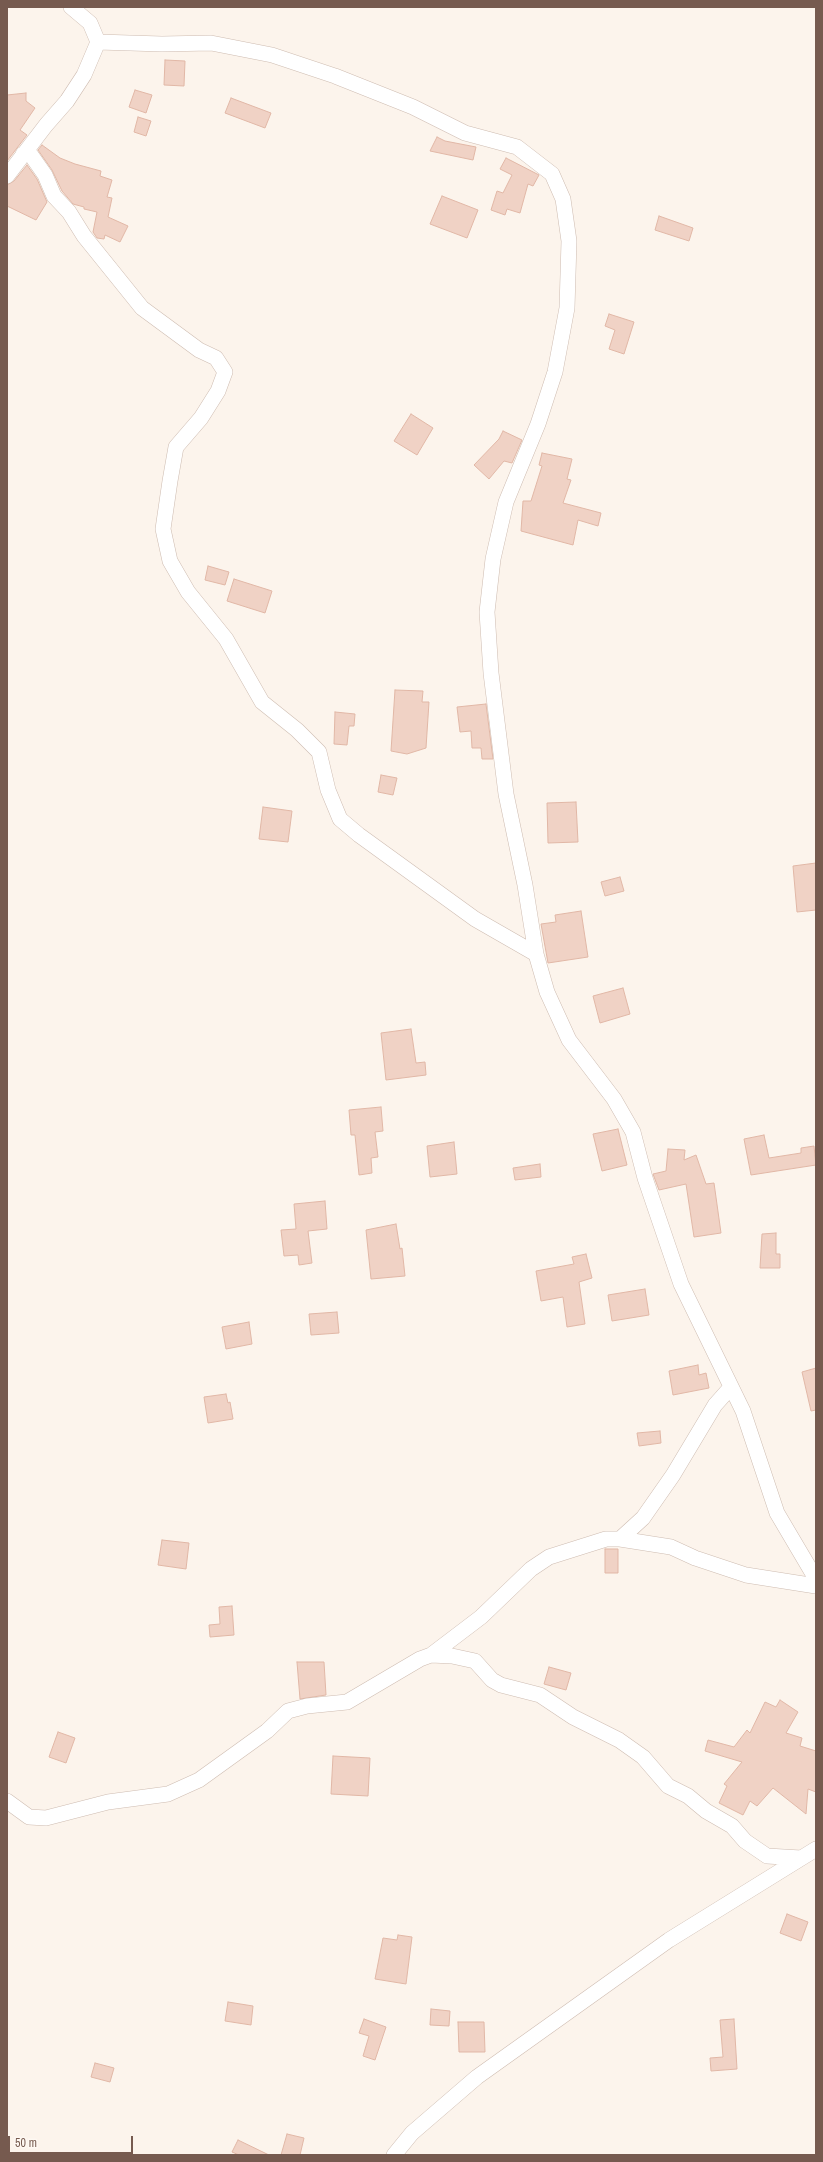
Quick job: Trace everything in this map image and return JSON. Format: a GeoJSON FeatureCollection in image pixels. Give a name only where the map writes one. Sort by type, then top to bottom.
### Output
{"type":"FeatureCollection","features":[{"type":"Feature","properties":{"kind":"street"},"geometry":{"type":"LineString","coordinates":[[7,176],[23,154],[67,101],[80,82],[98,42],[90,23],[71,7]]}},
{"type":"Feature","properties":{"kind":"street"},"geometry":{"type":"LineString","coordinates":[[98,42],[162,44],[211,43],[272,55],[335,76],[413,107],[465,133],[517,147],[552,174],[563,199],[569,241],[567,308],[555,372],[538,424],[506,502],[493,559],[487,612],[491,673],[506,794],[525,885],[536,954],[548,992],[569,1040],[614,1099],[633,1132],[645,1178],[681,1284],[743,1412],[777,1513],[816,1579]]}},
{"type":"Feature","properties":{"kind":"street"},"geometry":{"type":"LineString","coordinates":[[23,154],[31,155],[45,175],[54,196],[69,212],[84,236],[142,308],[199,350],[216,358],[225,372],[218,391],[201,418],[176,447],[170,481],[163,529],[170,561],[188,592],[226,639],[262,702],[297,730],[319,752],[328,790],[340,819],[359,835],[475,919],[536,954]]}},
{"type":"Feature","properties":{"kind":"street"},"geometry":{"type":"LineString","coordinates":[[620,1539],[643,1518],[673,1475],[715,1406],[731,1387]]}},
{"type":"Feature","properties":{"kind":"street"},"geometry":{"type":"LineString","coordinates":[[7,1801],[29,1817],[46,1818],[108,1802],[168,1794],[199,1780],[267,1731],[288,1711],[307,1706],[347,1702],[420,1659],[431,1655],[481,1617],[531,1569],[549,1557],[606,1539],[620,1539],[671,1547],[695,1558],[746,1575],[816,1586]]}},
{"type":"Feature","properties":{"kind":"street"},"geometry":{"type":"LineString","coordinates":[[431,1655],[452,1656],[475,1661],[497,1683],[540,1695],[573,1717],[619,1740],[643,1757],[668,1786],[688,1796],[706,1811],[732,1826],[745,1841],[767,1856],[801,1858]]}},
{"type":"Feature","properties":{"kind":"street"},"geometry":{"type":"LineString","coordinates":[[394,2155],[412,2133],[477,2077],[669,1940],[816,1849]]}},
{"type":"Feature","properties":{"kind":"building"},"geometry":{"type":"Polygon","coordinates":[[[165,60],[185,61],[184,86],[164,85],[165,60]]]}},
{"type":"Feature","properties":{"kind":"building"},"geometry":{"type":"Polygon","coordinates":[[[135,90],[152,95],[146,113],[129,107],[135,90]]]}},
{"type":"Feature","properties":{"kind":"building"},"geometry":{"type":"Polygon","coordinates":[[[26,93],[26,101],[35,108],[20,130],[27,135],[7,161],[7,95],[26,93]]]}},
{"type":"Feature","properties":{"kind":"building"},"geometry":{"type":"Polygon","coordinates":[[[231,98],[271,113],[265,128],[225,113],[231,98]]]}},
{"type":"Feature","properties":{"kind":"building"},"geometry":{"type":"Polygon","coordinates":[[[138,117],[151,121],[146,136],[134,132],[138,117]]]}},
{"type":"Feature","properties":{"kind":"building"},"geometry":{"type":"Polygon","coordinates":[[[437,137],[445,141],[476,147],[473,160],[430,151],[437,137]]]}},
{"type":"Feature","properties":{"kind":"building"},"geometry":{"type":"Polygon","coordinates":[[[42,145],[60,158],[101,171],[100,176],[112,180],[107,197],[112,198],[108,217],[128,226],[120,242],[105,235],[104,239],[97,238],[93,232],[97,212],[84,209],[84,207],[73,204],[62,191],[52,170],[38,150],[42,145]]]}},
{"type":"Feature","properties":{"kind":"building"},"geometry":{"type":"Polygon","coordinates":[[[506,158],[539,175],[533,186],[528,184],[520,213],[507,209],[505,215],[491,210],[497,191],[503,193],[512,175],[500,169],[506,158]]]}},
{"type":"Feature","properties":{"kind":"building"},"geometry":{"type":"Polygon","coordinates":[[[27,165],[37,179],[47,202],[36,220],[7,206],[7,185],[14,181],[27,165]]]}},
{"type":"Feature","properties":{"kind":"building"},"geometry":{"type":"Polygon","coordinates":[[[442,196],[478,210],[467,238],[430,224],[442,196]]]}},
{"type":"Feature","properties":{"kind":"building"},"geometry":{"type":"Polygon","coordinates":[[[659,216],[693,228],[689,241],[655,230],[659,216]]]}},
{"type":"Feature","properties":{"kind":"building"},"geometry":{"type":"Polygon","coordinates":[[[609,314],[634,322],[624,354],[609,349],[615,330],[605,326],[609,314]]]}},
{"type":"Feature","properties":{"kind":"building"},"geometry":{"type":"Polygon","coordinates":[[[411,414],[433,428],[417,455],[394,441],[411,414]]]}},
{"type":"Feature","properties":{"kind":"building"},"geometry":{"type":"Polygon","coordinates":[[[503,431],[522,440],[512,463],[504,461],[489,479],[474,465],[499,439],[503,431]]]}},
{"type":"Feature","properties":{"kind":"building"},"geometry":{"type":"Polygon","coordinates":[[[542,453],[572,459],[567,479],[571,480],[563,503],[601,513],[598,526],[578,520],[573,545],[521,531],[523,501],[531,501],[542,466],[539,465],[542,453]]]}},
{"type":"Feature","properties":{"kind":"building"},"geometry":{"type":"Polygon","coordinates":[[[208,566],[229,572],[225,585],[205,580],[208,566]]]}},
{"type":"Feature","properties":{"kind":"building"},"geometry":{"type":"Polygon","coordinates":[[[234,579],[272,591],[265,613],[227,601],[234,579]]]}},
{"type":"Feature","properties":{"kind":"building"},"geometry":{"type":"Polygon","coordinates":[[[395,690],[423,691],[422,702],[429,702],[426,748],[407,754],[391,751],[395,690]]]}},
{"type":"Feature","properties":{"kind":"building"},"geometry":{"type":"Polygon","coordinates":[[[486,704],[493,759],[482,759],[481,748],[472,748],[471,731],[460,732],[457,707],[486,704]]]}},
{"type":"Feature","properties":{"kind":"building"},"geometry":{"type":"Polygon","coordinates":[[[335,712],[355,714],[354,726],[349,726],[347,745],[334,744],[335,712]]]}},
{"type":"Feature","properties":{"kind":"building"},"geometry":{"type":"Polygon","coordinates":[[[381,775],[397,778],[393,795],[378,792],[381,775]]]}},
{"type":"Feature","properties":{"kind":"building"},"geometry":{"type":"Polygon","coordinates":[[[576,802],[578,842],[548,843],[547,803],[576,802]]]}},
{"type":"Feature","properties":{"kind":"building"},"geometry":{"type":"Polygon","coordinates":[[[263,807],[292,811],[288,842],[259,839],[263,807]]]}},
{"type":"Feature","properties":{"kind":"building"},"geometry":{"type":"Polygon","coordinates":[[[816,863],[816,910],[797,912],[793,866],[816,863]]]}},
{"type":"Feature","properties":{"kind":"building"},"geometry":{"type":"Polygon","coordinates":[[[620,877],[624,891],[605,896],[601,882],[620,877]]]}},
{"type":"Feature","properties":{"kind":"building"},"geometry":{"type":"Polygon","coordinates":[[[581,911],[588,957],[548,963],[541,924],[556,922],[555,915],[581,911]]]}},
{"type":"Feature","properties":{"kind":"building"},"geometry":{"type":"Polygon","coordinates":[[[623,988],[630,1014],[600,1023],[593,996],[623,988]]]}},
{"type":"Feature","properties":{"kind":"building"},"geometry":{"type":"Polygon","coordinates":[[[411,1029],[416,1063],[425,1062],[426,1075],[386,1080],[381,1033],[411,1029]]]}},
{"type":"Feature","properties":{"kind":"building"},"geometry":{"type":"Polygon","coordinates":[[[381,1107],[383,1131],[375,1132],[378,1157],[371,1158],[372,1173],[359,1175],[355,1135],[351,1135],[349,1110],[381,1107]]]}},
{"type":"Feature","properties":{"kind":"building"},"geometry":{"type":"Polygon","coordinates":[[[618,1129],[627,1165],[602,1171],[593,1134],[618,1129]]]}},
{"type":"Feature","properties":{"kind":"building"},"geometry":{"type":"Polygon","coordinates":[[[764,1135],[769,1158],[801,1153],[801,1148],[814,1146],[816,1165],[751,1175],[744,1139],[764,1135]]]}},
{"type":"Feature","properties":{"kind":"building"},"geometry":{"type":"Polygon","coordinates":[[[454,1142],[457,1174],[430,1177],[427,1146],[454,1142]]]}},
{"type":"Feature","properties":{"kind":"building"},"geometry":{"type":"Polygon","coordinates":[[[668,1149],[685,1150],[684,1160],[696,1155],[706,1184],[714,1183],[721,1233],[694,1237],[686,1184],[659,1190],[653,1174],[666,1171],[668,1149]]]}},
{"type":"Feature","properties":{"kind":"building"},"geometry":{"type":"Polygon","coordinates":[[[540,1164],[541,1177],[515,1180],[513,1168],[540,1164]]]}},
{"type":"Feature","properties":{"kind":"building"},"geometry":{"type":"Polygon","coordinates":[[[325,1201],[327,1229],[308,1231],[312,1263],[299,1265],[298,1255],[284,1256],[281,1230],[296,1229],[294,1204],[325,1201]]]}},
{"type":"Feature","properties":{"kind":"building"},"geometry":{"type":"Polygon","coordinates":[[[396,1224],[400,1249],[402,1248],[405,1276],[371,1279],[366,1230],[396,1224]]]}},
{"type":"Feature","properties":{"kind":"building"},"geometry":{"type":"Polygon","coordinates":[[[776,1233],[776,1254],[780,1254],[780,1268],[760,1268],[762,1234],[776,1233]]]}},
{"type":"Feature","properties":{"kind":"building"},"geometry":{"type":"Polygon","coordinates":[[[586,1254],[592,1278],[579,1282],[585,1324],[567,1327],[563,1297],[541,1301],[536,1271],[574,1264],[572,1257],[586,1254]]]}},
{"type":"Feature","properties":{"kind":"building"},"geometry":{"type":"Polygon","coordinates":[[[645,1289],[649,1315],[612,1321],[608,1295],[645,1289]]]}},
{"type":"Feature","properties":{"kind":"building"},"geometry":{"type":"Polygon","coordinates":[[[337,1312],[339,1333],[311,1335],[309,1314],[337,1312]]]}},
{"type":"Feature","properties":{"kind":"building"},"geometry":{"type":"Polygon","coordinates":[[[249,1322],[252,1344],[226,1349],[222,1327],[249,1322]]]}},
{"type":"Feature","properties":{"kind":"building"},"geometry":{"type":"Polygon","coordinates":[[[698,1365],[699,1375],[706,1373],[709,1388],[673,1395],[669,1371],[698,1365]]]}},
{"type":"Feature","properties":{"kind":"building"},"geometry":{"type":"Polygon","coordinates":[[[816,1368],[816,1410],[811,1411],[802,1372],[816,1368]]]}},
{"type":"Feature","properties":{"kind":"building"},"geometry":{"type":"Polygon","coordinates":[[[226,1394],[228,1403],[230,1402],[233,1419],[208,1423],[204,1397],[226,1394]]]}},
{"type":"Feature","properties":{"kind":"building"},"geometry":{"type":"Polygon","coordinates":[[[660,1431],[661,1443],[639,1446],[637,1433],[660,1431]]]}},
{"type":"Feature","properties":{"kind":"building"},"geometry":{"type":"Polygon","coordinates":[[[162,1540],[189,1543],[186,1569],[158,1565],[162,1540]]]}},
{"type":"Feature","properties":{"kind":"building"},"geometry":{"type":"Polygon","coordinates":[[[605,1549],[618,1549],[618,1573],[605,1573],[605,1549]]]}},
{"type":"Feature","properties":{"kind":"building"},"geometry":{"type":"Polygon","coordinates":[[[232,1606],[234,1635],[210,1637],[209,1625],[220,1624],[219,1607],[232,1606]]]}},
{"type":"Feature","properties":{"kind":"building"},"geometry":{"type":"Polygon","coordinates":[[[297,1662],[324,1662],[326,1695],[300,1699],[297,1662]]]}},
{"type":"Feature","properties":{"kind":"building"},"geometry":{"type":"Polygon","coordinates":[[[549,1667],[571,1673],[566,1690],[544,1684],[549,1667]]]}},
{"type":"Feature","properties":{"kind":"building"},"geometry":{"type":"Polygon","coordinates":[[[780,1700],[798,1712],[786,1733],[802,1738],[800,1746],[816,1751],[816,1792],[808,1789],[806,1814],[773,1788],[757,1806],[750,1801],[743,1815],[719,1803],[727,1786],[724,1784],[742,1762],[705,1751],[708,1740],[734,1747],[747,1730],[750,1733],[765,1702],[776,1707],[780,1700]]]}},
{"type":"Feature","properties":{"kind":"building"},"geometry":{"type":"Polygon","coordinates":[[[58,1732],[75,1738],[66,1763],[49,1757],[58,1732]]]}},
{"type":"Feature","properties":{"kind":"building"},"geometry":{"type":"Polygon","coordinates":[[[333,1756],[370,1758],[368,1796],[331,1794],[333,1756]]]}},
{"type":"Feature","properties":{"kind":"building"},"geometry":{"type":"Polygon","coordinates":[[[787,1914],[808,1922],[801,1941],[780,1933],[787,1914]]]}},
{"type":"Feature","properties":{"kind":"building"},"geometry":{"type":"Polygon","coordinates":[[[398,1935],[412,1937],[406,1984],[375,1979],[383,1938],[397,1940],[398,1935]]]}},
{"type":"Feature","properties":{"kind":"building"},"geometry":{"type":"Polygon","coordinates":[[[228,2002],[253,2006],[251,2025],[225,2021],[228,2002]]]}},
{"type":"Feature","properties":{"kind":"building"},"geometry":{"type":"Polygon","coordinates":[[[431,2009],[450,2011],[449,2026],[430,2025],[431,2009]]]}},
{"type":"Feature","properties":{"kind":"building"},"geometry":{"type":"Polygon","coordinates":[[[364,2019],[386,2027],[375,2060],[363,2056],[369,2036],[359,2033],[364,2019]]]}},
{"type":"Feature","properties":{"kind":"building"},"geometry":{"type":"Polygon","coordinates":[[[734,2019],[737,2069],[711,2071],[710,2058],[723,2057],[720,2020],[734,2019]]]}},
{"type":"Feature","properties":{"kind":"building"},"geometry":{"type":"Polygon","coordinates":[[[458,2022],[484,2022],[485,2052],[459,2052],[458,2022]]]}},
{"type":"Feature","properties":{"kind":"building"},"geometry":{"type":"Polygon","coordinates":[[[95,2063],[114,2068],[110,2082],[91,2077],[95,2063]]]}},
{"type":"Feature","properties":{"kind":"building"},"geometry":{"type":"Polygon","coordinates":[[[287,2134],[304,2138],[300,2155],[281,2155],[287,2134]]]}},
{"type":"Feature","properties":{"kind":"building"},"geometry":{"type":"Polygon","coordinates":[[[238,2140],[269,2155],[239,2155],[232,2152],[238,2140]]]}}]}
